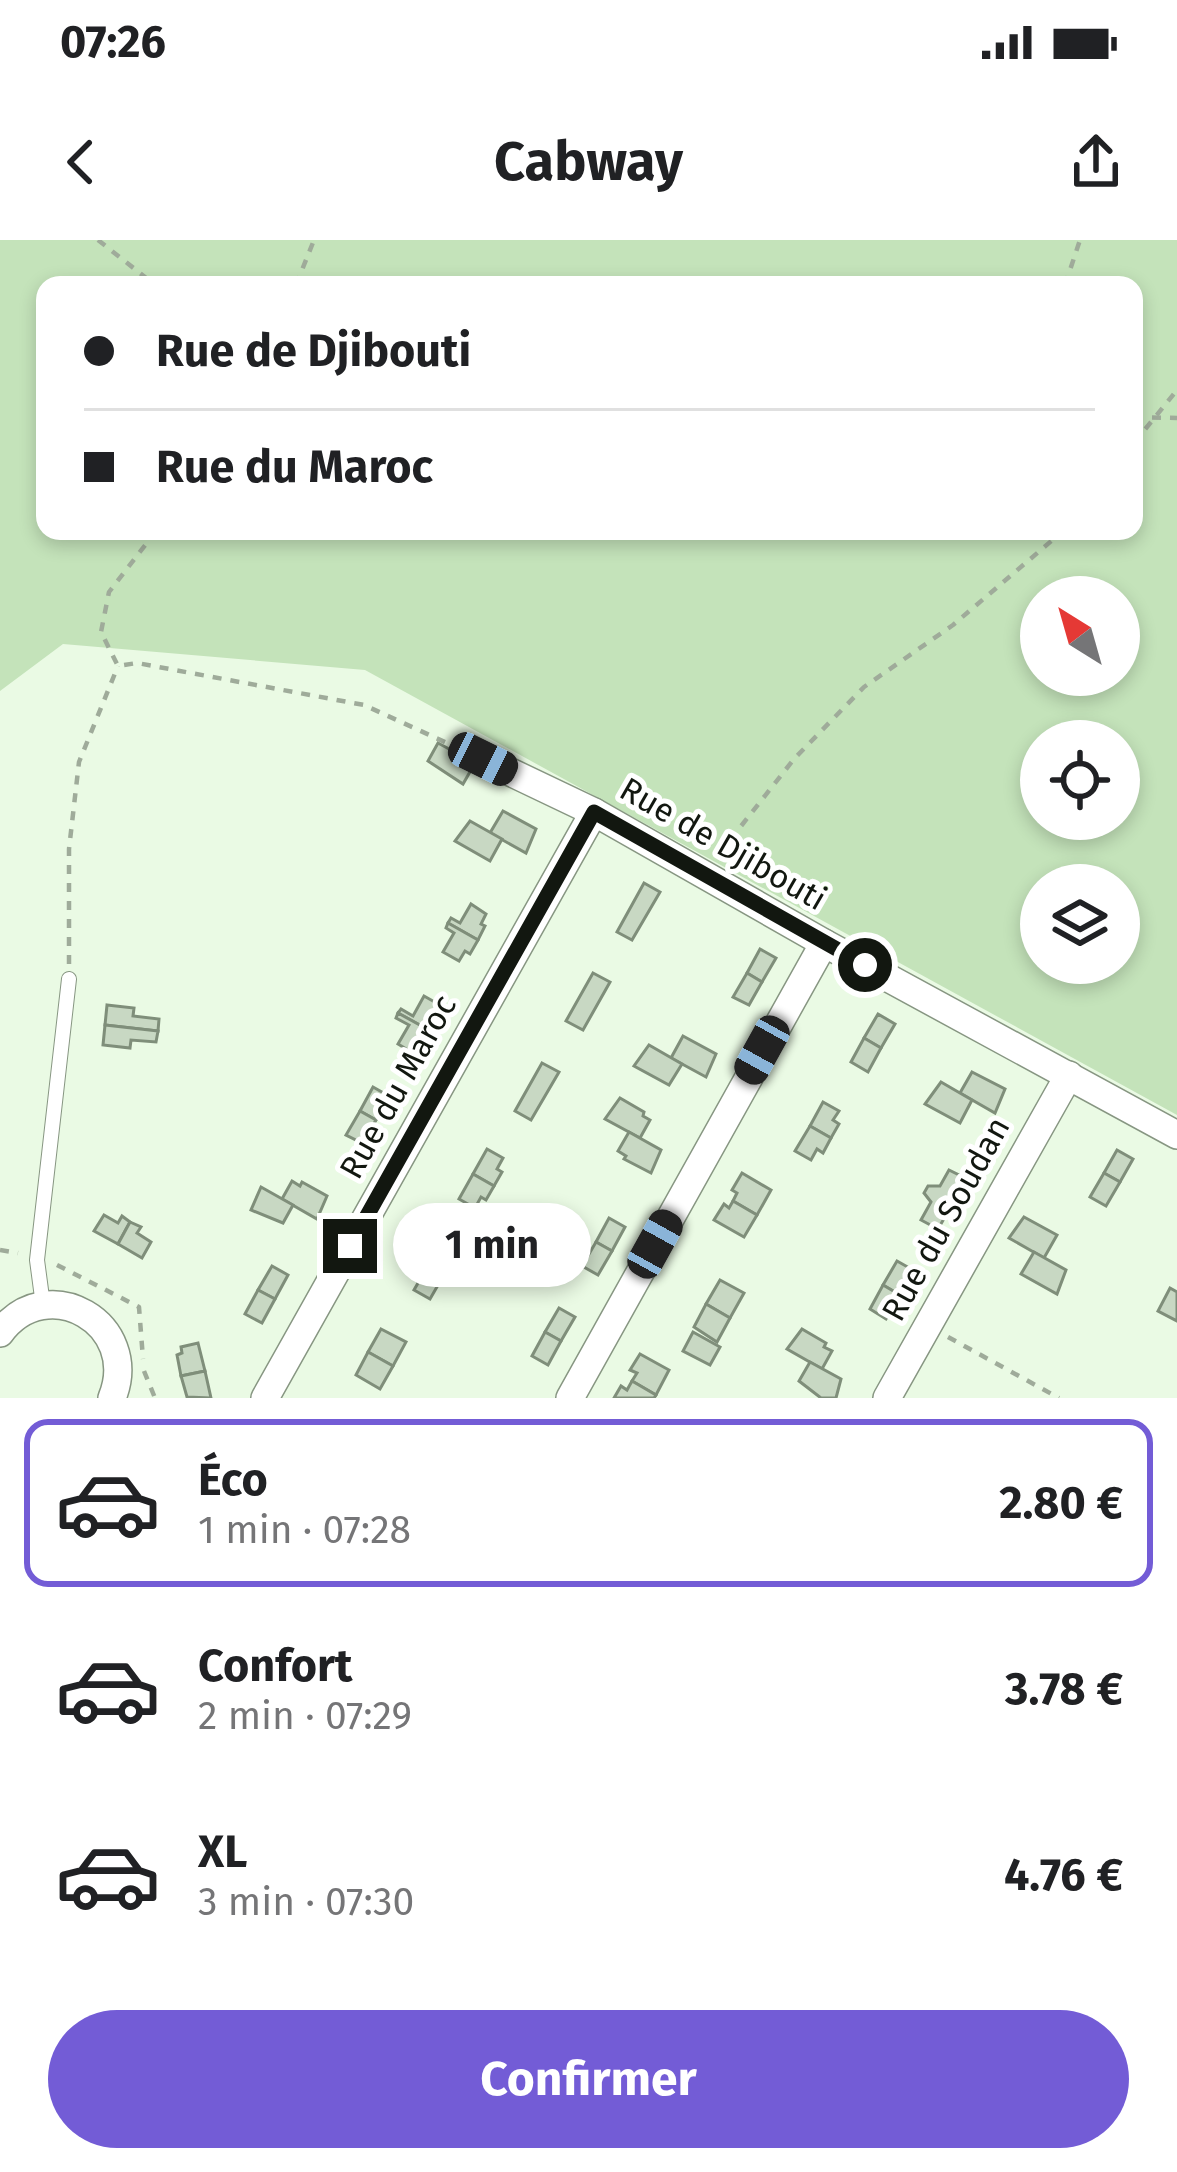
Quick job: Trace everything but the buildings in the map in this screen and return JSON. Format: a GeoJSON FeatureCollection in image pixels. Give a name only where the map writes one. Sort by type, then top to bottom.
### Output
{"type":"FeatureCollection","features":[{"type":"Feature","properties":{"kind":"street","name":"Rue de Djibouti"},"geometry":{"type":"LineString","coordinates":[[483,759],[594,812],[1177,1136]]}},
{"type":"Feature","properties":{"kind":"street","name":"Rue du Maroc"},"geometry":{"type":"LineString","coordinates":[[265,1398],[594,812]]}},
{"type":"Feature","properties":{"kind":"street"},"geometry":{"type":"LineString","coordinates":[[570,1398],[824,943]]}},
{"type":"Feature","properties":{"kind":"street","name":"Rue du Soudan"},"geometry":{"type":"LineString","coordinates":[[886,1398],[1069,1076]]}},
{"type":"Feature","properties":{"kind":"street"},"geometry":{"type":"LineString","coordinates":[[0,1333],[21,1312],[43,1305],[68,1306],[92,1316],[109,1335],[118,1358],[117,1393]]}},
{"type":"Feature","properties":{"kind":"lane"},"geometry":{"type":"LineString","coordinates":[[43,1305],[38,1260],[69,979]]}},
{"type":"Feature","properties":{"kind":"path"},"geometry":{"type":"LineString","coordinates":[[98,240],[144,276]]}},
{"type":"Feature","properties":{"kind":"path"},"geometry":{"type":"LineString","coordinates":[[300,276],[314,240]]}},
{"type":"Feature","properties":{"kind":"path"},"geometry":{"type":"LineString","coordinates":[[1068,276],[1080,240]]}},
{"type":"Feature","properties":{"kind":"path"},"geometry":{"type":"LineString","coordinates":[[1143,432],[1177,390]]}},
{"type":"Feature","properties":{"kind":"path"},"geometry":{"type":"LineString","coordinates":[[1143,417],[1177,418]]}},
{"type":"Feature","properties":{"kind":"path"},"geometry":{"type":"LineString","coordinates":[[69,979],[69,849],[79,762],[118,666],[101,632],[109,592],[149,540]]}},
{"type":"Feature","properties":{"kind":"path"},"geometry":{"type":"LineString","coordinates":[[708,875],[726,841],[864,687],[952,625],[1053,540]]}},
{"type":"Feature","properties":{"kind":"path"},"geometry":{"type":"LineString","coordinates":[[118,666],[137,663],[364,706],[483,759]]}},
{"type":"Feature","properties":{"kind":"path"},"geometry":{"type":"LineString","coordinates":[[928,1325],[1059,1398]]}},
{"type":"Feature","properties":{"kind":"green space"},"geometry":{"type":"Polygon","coordinates":[[[0,240],[1177,240],[1177,1115],[365,670],[63,644],[0,691],[0,240]]]}},
{"type":"Feature","properties":{"kind":"route"},"geometry":{"type":"LineString","coordinates":[[350,1246],[594,812],[865,965]]}}]}
